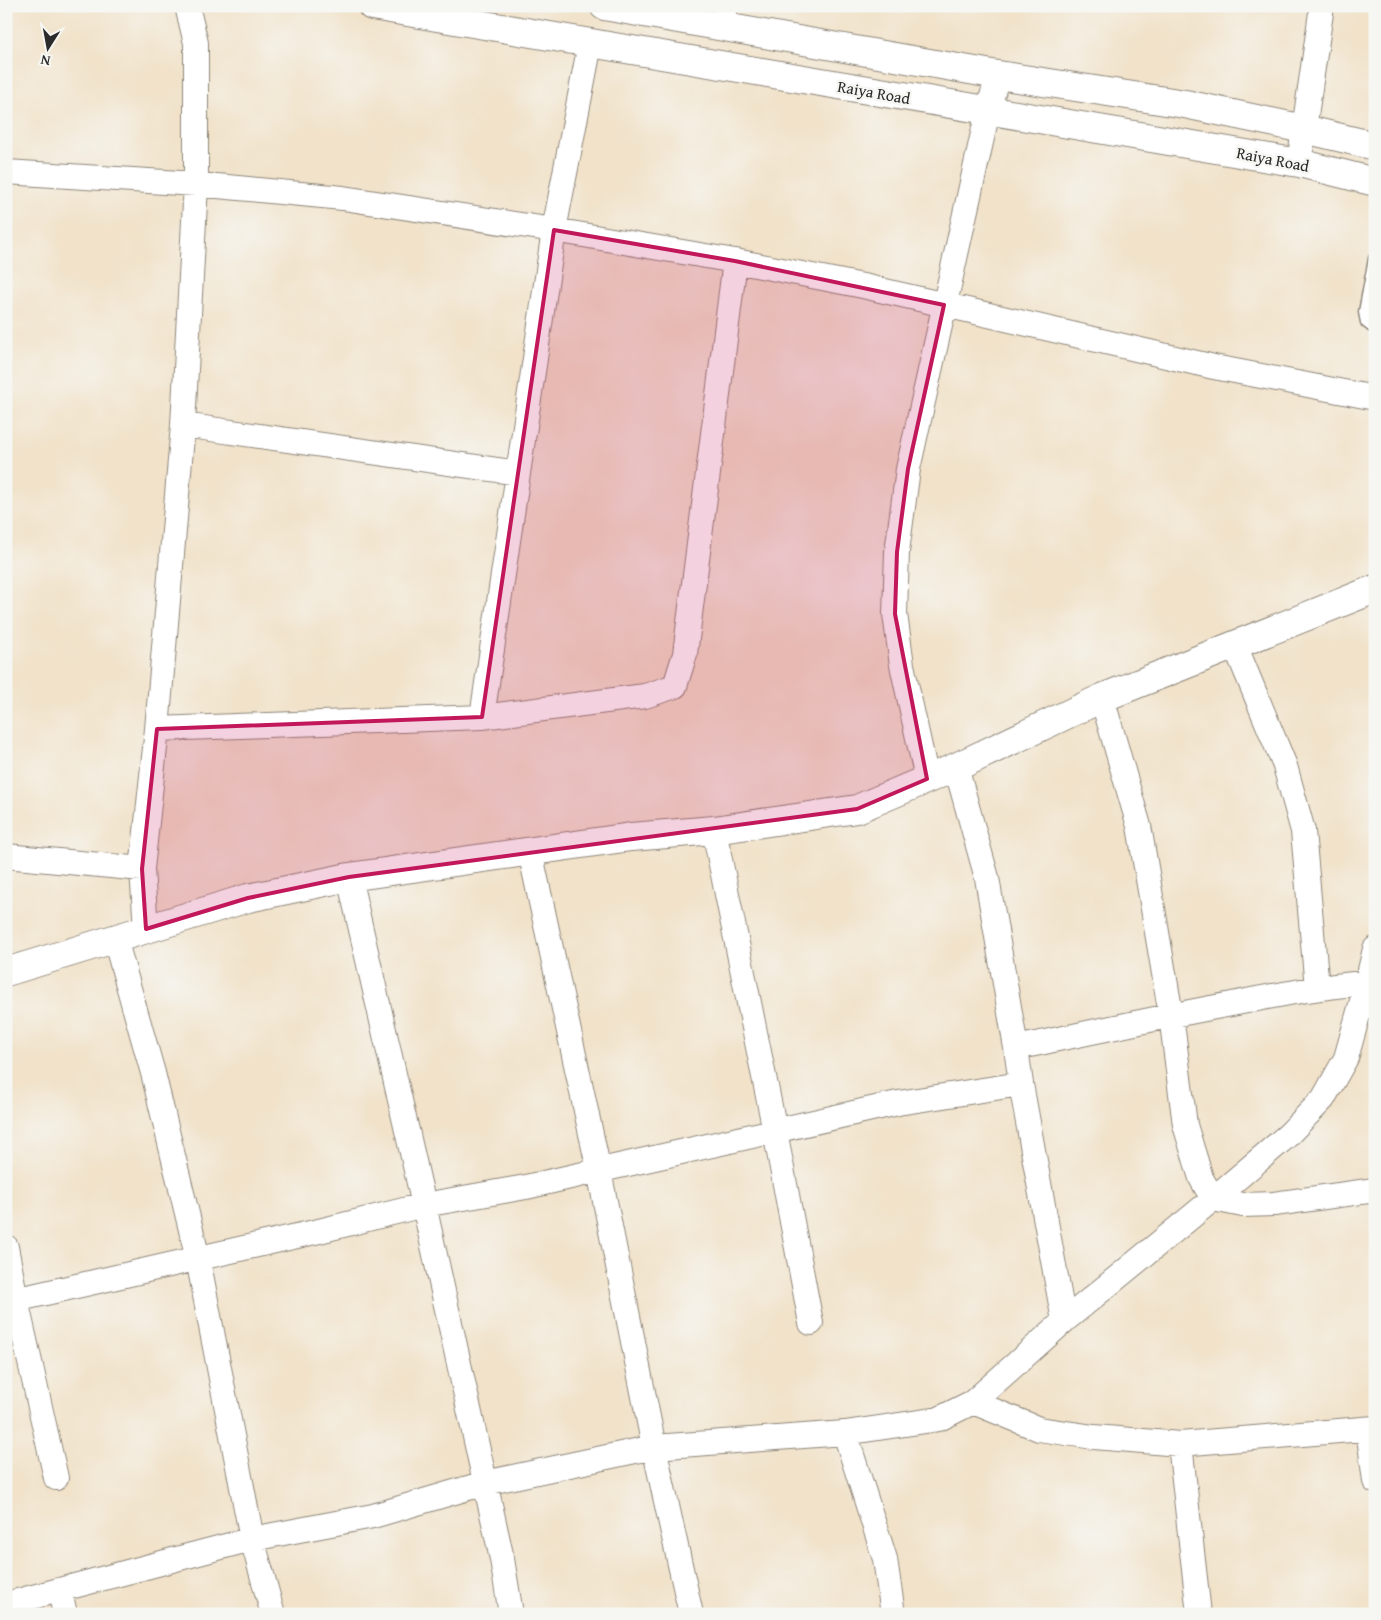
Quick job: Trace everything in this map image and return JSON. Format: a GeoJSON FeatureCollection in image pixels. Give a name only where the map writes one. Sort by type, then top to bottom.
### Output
{"type":"FeatureCollection","features":[{"type":"Feature","properties":{"kind":"street"},"geometry":{"type":"LineString","coordinates":[[146,929],[142,869],[157,729],[183,425],[196,184],[196,43],[187,6]]}},
{"type":"Feature","properties":{"kind":"street","name":"Raiya Road"},"geometry":{"type":"LineString","coordinates":[[372,6],[1299,163],[1375,182]]}},
{"type":"Feature","properties":{"kind":"street"},"geometry":{"type":"LineString","coordinates":[[604,6],[724,16],[998,75],[1185,104],[1375,146]]}},
{"type":"Feature","properties":{"kind":"street"},"geometry":{"type":"LineString","coordinates":[[1299,163],[1322,6]]}},
{"type":"Feature","properties":{"kind":"street"},"geometry":{"type":"LineString","coordinates":[[482,717],[554,230],[590,44]]}},
{"type":"Feature","properties":{"kind":"street"},"geometry":{"type":"LineString","coordinates":[[927,779],[902,665],[896,623],[897,552],[908,469],[988,111],[998,75]]}},
{"type":"Feature","properties":{"kind":"street"},"geometry":{"type":"LineString","coordinates":[[6,172],[196,184],[343,198],[554,230],[735,261],[863,286],[1214,367],[1375,398]]}},
{"type":"Feature","properties":{"kind":"street"},"geometry":{"type":"LineString","coordinates":[[157,729],[482,717],[645,696],[676,686],[685,654],[735,261]]}},
{"type":"Feature","properties":{"kind":"street"},"geometry":{"type":"LineString","coordinates":[[183,425],[518,473]]}},
{"type":"Feature","properties":{"kind":"street"},"geometry":{"type":"LineString","coordinates":[[6,972],[248,898],[349,876],[631,837],[714,830],[857,808],[956,767],[1102,698],[1375,589]]}},
{"type":"Feature","properties":{"kind":"street"},"geometry":{"type":"LineString","coordinates":[[1235,645],[1285,766],[1303,831],[1317,988]]}},
{"type":"Feature","properties":{"kind":"street"},"geometry":{"type":"LineString","coordinates":[[1102,698],[1139,826],[1170,1015],[1185,1125],[1201,1178],[1213,1199],[1243,1205],[1274,1204],[1375,1190]]}},
{"type":"Feature","properties":{"kind":"street"},"geometry":{"type":"LineString","coordinates":[[956,767],[987,878],[1021,1084],[1064,1321]]}},
{"type":"Feature","properties":{"kind":"street"},"geometry":{"type":"LineString","coordinates":[[714,830],[775,1131],[811,1323]]}},
{"type":"Feature","properties":{"kind":"street"},"geometry":{"type":"LineString","coordinates":[[530,851],[600,1171],[654,1446],[691,1614]]}},
{"type":"Feature","properties":{"kind":"street"},"geometry":{"type":"LineString","coordinates":[[6,856],[142,869]]}},
{"type":"Feature","properties":{"kind":"street"},"geometry":{"type":"LineString","coordinates":[[349,876],[502,1558],[511,1614]]}},
{"type":"Feature","properties":{"kind":"street"},"geometry":{"type":"LineString","coordinates":[[115,939],[153,1073],[198,1258],[252,1539],[273,1614]]}},
{"type":"Feature","properties":{"kind":"street"},"geometry":{"type":"LineString","coordinates":[[6,1604],[252,1539],[373,1516],[485,1483],[654,1446],[844,1433],[939,1419],[973,1402],[1064,1321],[1287,1136],[1323,1099],[1346,1058],[1368,983],[1375,949]]}},
{"type":"Feature","properties":{"kind":"street"},"geometry":{"type":"LineString","coordinates":[[1016,1048],[1170,1015],[1317,988],[1368,983]]}},
{"type":"Feature","properties":{"kind":"street"},"geometry":{"type":"LineString","coordinates":[[11,1301],[424,1205],[526,1187],[898,1103],[1021,1084]]}},
{"type":"Feature","properties":{"kind":"street"},"geometry":{"type":"LineString","coordinates":[[6,1247],[11,1301],[56,1478]]}},
{"type":"Feature","properties":{"kind":"street"},"geometry":{"type":"LineString","coordinates":[[973,1402],[1039,1429],[1094,1437],[1180,1444],[1371,1428],[1375,1481]]}},
{"type":"Feature","properties":{"kind":"street"},"geometry":{"type":"LineString","coordinates":[[844,1433],[885,1559],[893,1614]]}},
{"type":"Feature","properties":{"kind":"street"},"geometry":{"type":"LineString","coordinates":[[1180,1444],[1199,1614]]}},
{"type":"Feature","properties":{"kind":"street"},"geometry":{"type":"LineString","coordinates":[[60,1590],[65,1614]]}},
{"type":"Feature","properties":{"kind":"lane"},"geometry":{"type":"LineString","coordinates":[[1375,259],[1365,312],[1366,322],[1375,328]]}},
{"type":"Feature","properties":{"kind":"highlighted area"},"geometry":{"type":"Polygon","coordinates":[[[554,230],[735,261],[944,305],[908,469],[897,552],[895,614],[927,779],[857,809],[349,877],[248,898],[146,929],[142,869],[157,729],[482,717],[554,230]]]}}]}
